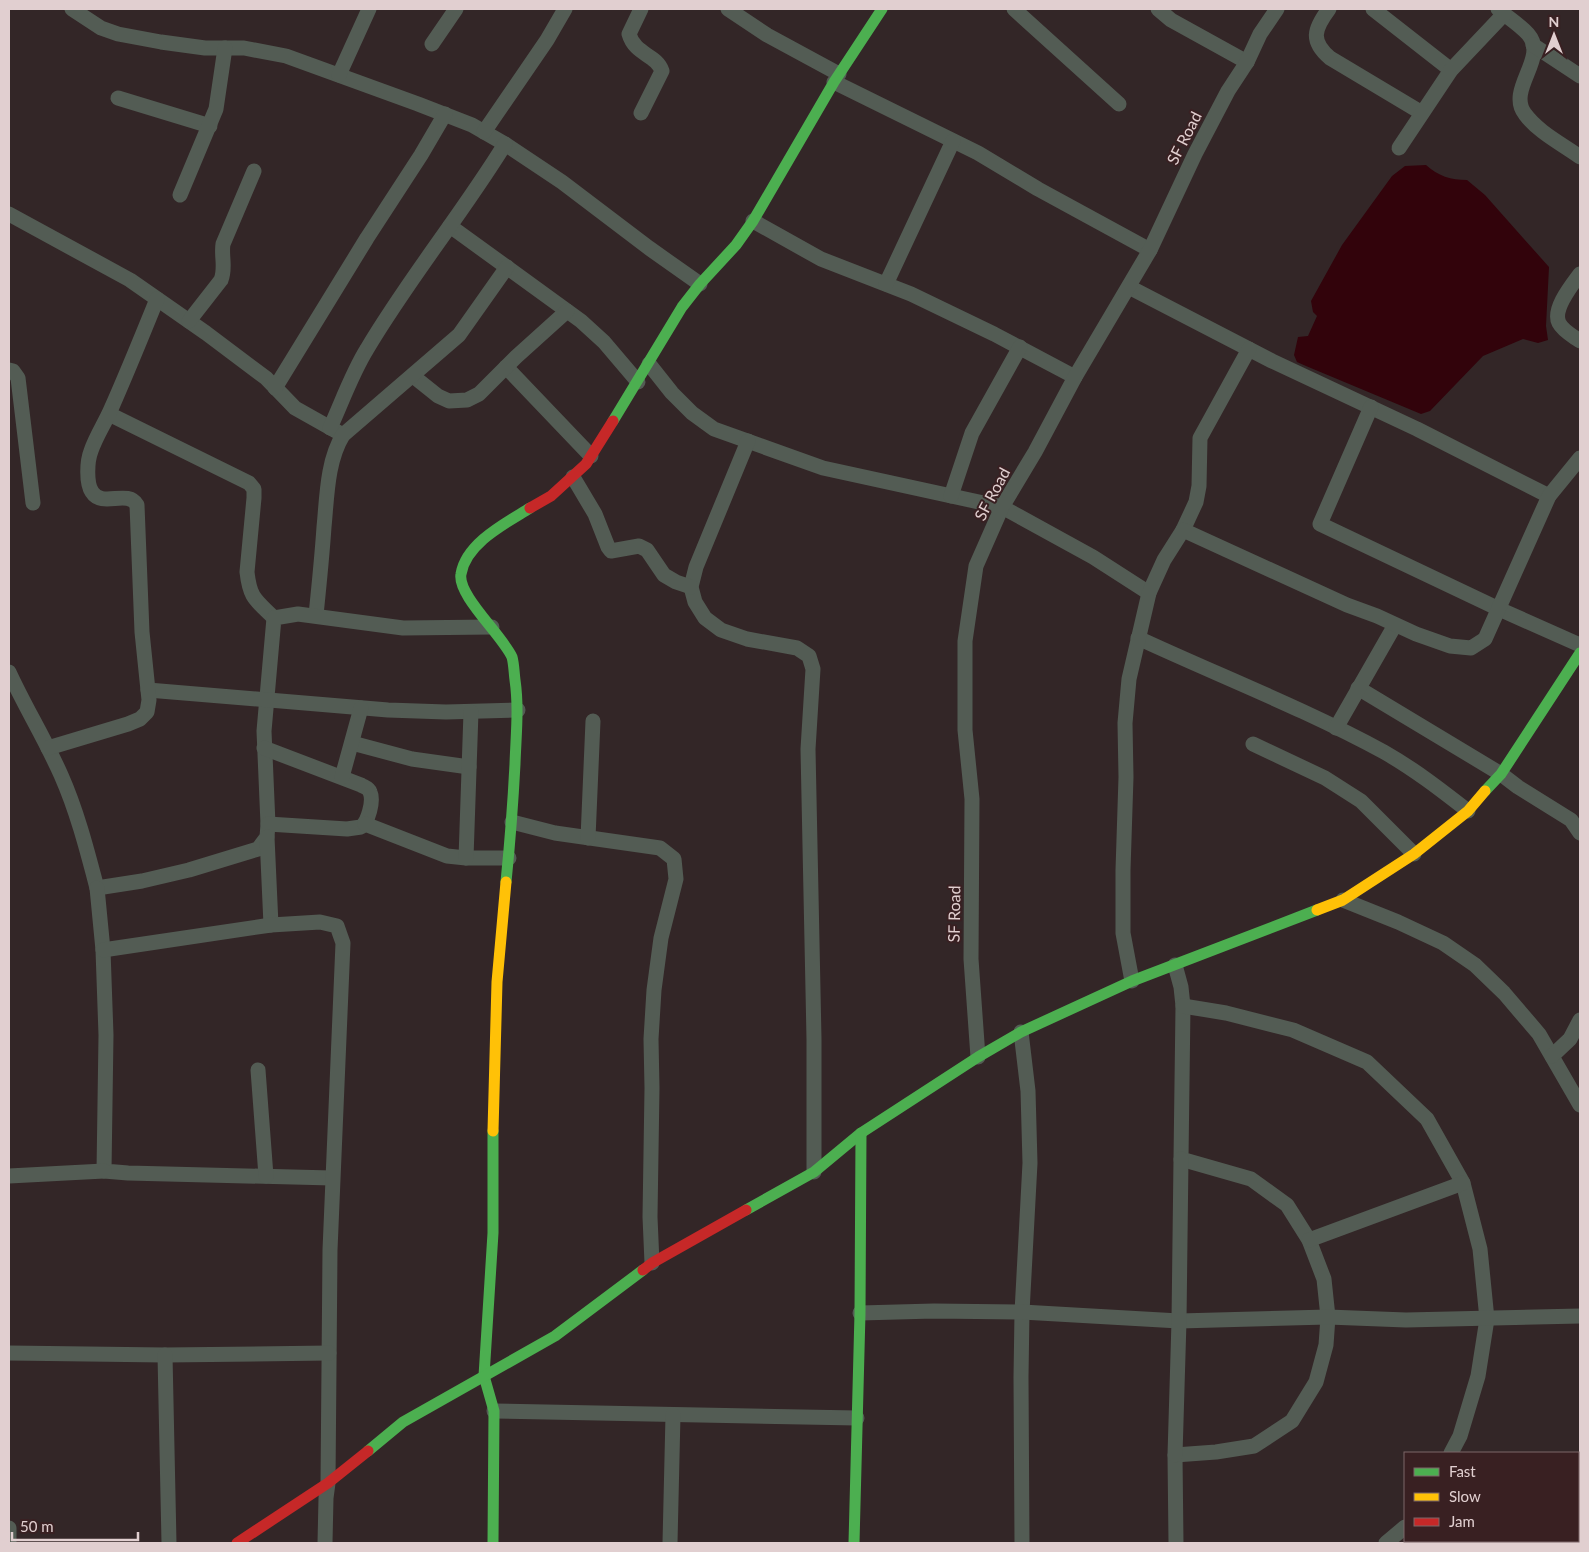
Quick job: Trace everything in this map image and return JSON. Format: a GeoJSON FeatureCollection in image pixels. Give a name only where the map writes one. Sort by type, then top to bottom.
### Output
{"type":"FeatureCollection","features":[{"type":"Feature","properties":{"kind":"street"},"geometry":{"type":"LineString","coordinates":[[72,9],[101,28],[118,34],[205,48],[244,48],[273,53],[339,75],[472,125],[505,144],[562,182],[700,284]]}},
{"type":"Feature","properties":{"kind":"street"},"geometry":{"type":"LineString","coordinates":[[339,75],[369,9]]}},
{"type":"Feature","properties":{"kind":"street"},"geometry":{"type":"LineString","coordinates":[[432,44],[456,9]]}},
{"type":"Feature","properties":{"kind":"street"},"geometry":{"type":"LineString","coordinates":[[484,132],[547,40],[565,9]]}},
{"type":"Feature","properties":{"kind":"street"},"geometry":{"type":"LineString","coordinates":[[640,9],[629,34],[631,42],[639,50],[660,64],[662,71],[641,112]]}},
{"type":"Feature","properties":{"kind":"street"},"geometry":{"type":"LineString","coordinates":[[728,9],[836,78],[978,153],[1038,189],[1150,250]]}},
{"type":"Feature","properties":{"kind":"street"},"geometry":{"type":"LineString","coordinates":[[493,1543],[494,1411],[484,1376],[493,1233],[493,1096],[497,992],[512,822],[518,710],[512,658],[492,627],[465,594],[460,576],[466,557],[497,528],[551,496],[586,464],[650,364],[682,307],[700,284],[736,245],[753,221],[836,78],[882,9]]}},
{"type":"Feature","properties":{"kind":"street"},"geometry":{"type":"LineString","coordinates":[[1014,9],[1119,104]]}},
{"type":"Feature","properties":{"kind":"street"},"geometry":{"type":"LineString","coordinates":[[1158,9],[1171,20],[1247,62]]}},
{"type":"Feature","properties":{"kind":"street","name":"SF Road"},"geometry":{"type":"LineString","coordinates":[[978,1056],[971,959],[972,799],[965,730],[965,641],[976,566],[1002,507],[1035,452],[1075,377],[1150,250],[1195,154],[1228,91],[1247,62],[1260,34],[1277,9]]}},
{"type":"Feature","properties":{"kind":"street"},"geometry":{"type":"LineString","coordinates":[[1329,9],[1318,28],[1316,40],[1320,49],[1330,58],[1422,113]]}},
{"type":"Feature","properties":{"kind":"street"},"geometry":{"type":"LineString","coordinates":[[1373,9],[1451,70]]}},
{"type":"Feature","properties":{"kind":"street"},"geometry":{"type":"LineString","coordinates":[[1399,148],[1451,70],[1501,11],[1528,34],[1533,45],[1533,57],[1520,91],[1519,102],[1524,114],[1543,131],[1580,156]]}},
{"type":"Feature","properties":{"kind":"street"},"geometry":{"type":"LineString","coordinates":[[1533,45],[1580,76]]}},
{"type":"Feature","properties":{"kind":"street"},"geometry":{"type":"LineString","coordinates":[[180,194],[210,126],[218,100],[225,48]]}},
{"type":"Feature","properties":{"kind":"street"},"geometry":{"type":"LineString","coordinates":[[118,98],[210,126]]}},
{"type":"Feature","properties":{"kind":"street"},"geometry":{"type":"LineString","coordinates":[[275,388],[367,238],[422,155],[445,114]]}},
{"type":"Feature","properties":{"kind":"street"},"geometry":{"type":"LineString","coordinates":[[886,284],[954,142]]}},
{"type":"Feature","properties":{"kind":"street"},"geometry":{"type":"LineString","coordinates":[[316,615],[327,501],[333,459],[338,443],[337,431],[366,351],[394,306],[482,181],[505,144]]}},
{"type":"Feature","properties":{"kind":"street"},"geometry":{"type":"LineString","coordinates":[[189,321],[221,280],[224,272],[221,252],[223,244],[254,172]]}},
{"type":"Feature","properties":{"kind":"street"},"geometry":{"type":"LineString","coordinates":[[9,214],[130,280],[266,378],[295,408],[337,431]]}},
{"type":"Feature","properties":{"kind":"street"},"geometry":{"type":"LineString","coordinates":[[753,221],[821,259],[911,294],[1020,347],[1075,377]]}},
{"type":"Feature","properties":{"kind":"street"},"geometry":{"type":"LineString","coordinates":[[450,226],[567,311],[604,342],[638,382]]}},
{"type":"Feature","properties":{"kind":"street"},"geometry":{"type":"LineString","coordinates":[[337,431],[413,376],[460,335],[507,267]]}},
{"type":"Feature","properties":{"kind":"street"},"geometry":{"type":"LineString","coordinates":[[1580,274],[1557,313],[1559,323],[1568,333],[1580,341]]}},
{"type":"Feature","properties":{"kind":"street"},"geometry":{"type":"LineString","coordinates":[[1129,287],[1249,349],[1371,407],[1549,496]]}},
{"type":"Feature","properties":{"kind":"street"},"geometry":{"type":"LineString","coordinates":[[48,748],[140,719],[147,712],[149,700],[142,632],[136,505],[134,500],[129,498],[103,499],[96,496],[91,491],[89,478],[90,452],[109,414],[157,299]]}},
{"type":"Feature","properties":{"kind":"street"},"geometry":{"type":"LineString","coordinates":[[413,376],[438,396],[449,401],[468,400],[479,394],[567,311]]}},
{"type":"Feature","properties":{"kind":"street"},"geometry":{"type":"LineString","coordinates":[[951,496],[972,432],[1020,347]]}},
{"type":"Feature","properties":{"kind":"street"},"geometry":{"type":"LineString","coordinates":[[1132,981],[1123,933],[1126,777],[1125,723],[1129,679],[1149,592],[1164,560],[1183,530],[1196,502],[1199,486],[1200,438],[1249,349]]}},
{"type":"Feature","properties":{"kind":"street"},"geometry":{"type":"LineString","coordinates":[[650,364],[672,393],[692,414],[714,429],[823,468],[1002,507],[1093,557],[1149,592]]}},
{"type":"Feature","properties":{"kind":"street"},"geometry":{"type":"LineString","coordinates":[[506,367],[591,456]]}},
{"type":"Feature","properties":{"kind":"street"},"geometry":{"type":"LineString","coordinates":[[9,370],[13,371],[18,378],[33,503]]}},
{"type":"Feature","properties":{"kind":"street"},"geometry":{"type":"LineString","coordinates":[[1371,407],[1320,524],[1499,609],[1580,645]]}},
{"type":"Feature","properties":{"kind":"street"},"geometry":{"type":"LineString","coordinates":[[109,414],[249,483],[254,489],[247,572],[248,584],[252,597],[274,618]]}},
{"type":"Feature","properties":{"kind":"street"},"geometry":{"type":"LineString","coordinates":[[748,441],[696,567],[691,587],[695,602],[705,618],[721,630],[747,639],[797,648],[809,656],[813,669],[808,749],[814,1029],[814,1172]]}},
{"type":"Feature","properties":{"kind":"street"},"geometry":{"type":"LineString","coordinates":[[1183,530],[1347,606],[1450,646],[1470,648],[1485,639],[1549,496],[1580,458]]}},
{"type":"Feature","properties":{"kind":"street"},"geometry":{"type":"LineString","coordinates":[[573,477],[595,514],[608,546],[612,551],[639,546],[647,550],[664,575],[676,582],[691,587]]}},
{"type":"Feature","properties":{"kind":"street"},"geometry":{"type":"LineString","coordinates":[[274,618],[298,614],[403,628],[492,627]]}},
{"type":"Feature","properties":{"kind":"street"},"geometry":{"type":"LineString","coordinates":[[271,925],[264,748],[266,701],[274,618]]}},
{"type":"Feature","properties":{"kind":"street"},"geometry":{"type":"LineString","coordinates":[[1336,728],[1395,624]]}},
{"type":"Feature","properties":{"kind":"street"},"geometry":{"type":"LineString","coordinates":[[1138,638],[1336,728],[1385,753],[1422,776],[1468,811]]}},
{"type":"Feature","properties":{"kind":"street"},"geometry":{"type":"LineString","coordinates":[[237,1543],[328,1484],[403,1422],[555,1336],[652,1263],[814,1172],[861,1133],[978,1056],[1021,1032],[1132,981],[1343,900],[1414,854],[1468,811],[1501,774],[1580,653]]}},
{"type":"Feature","properties":{"kind":"street"},"geometry":{"type":"LineString","coordinates":[[9,672],[13,689],[48,748],[62,776],[80,825],[97,888],[103,950],[106,1035],[104,1171]]}},
{"type":"Feature","properties":{"kind":"street"},"geometry":{"type":"LineString","coordinates":[[1358,688],[1501,774],[1518,787],[1576,820],[1580,833]]}},
{"type":"Feature","properties":{"kind":"street"},"geometry":{"type":"LineString","coordinates":[[148,690],[362,708],[437,712],[518,710]]}},
{"type":"Feature","properties":{"kind":"street"},"geometry":{"type":"LineString","coordinates":[[342,777],[362,708]]}},
{"type":"Feature","properties":{"kind":"street"},"geometry":{"type":"LineString","coordinates":[[466,858],[471,712]]}},
{"type":"Feature","properties":{"kind":"street"},"geometry":{"type":"LineString","coordinates":[[588,838],[593,720]]}},
{"type":"Feature","properties":{"kind":"street"},"geometry":{"type":"LineString","coordinates":[[352,743],[412,759],[469,767]]}},
{"type":"Feature","properties":{"kind":"street"},"geometry":{"type":"LineString","coordinates":[[1253,744],[1325,778],[1361,801],[1414,854]]}},
{"type":"Feature","properties":{"kind":"street"},"geometry":{"type":"LineString","coordinates":[[264,748],[361,784],[367,788],[372,798],[367,820],[361,828],[268,830]]}},
{"type":"Feature","properties":{"kind":"street"},"geometry":{"type":"LineString","coordinates":[[512,822],[555,833],[660,848],[674,859],[676,879],[661,938],[654,990],[651,1039],[650,1217],[652,1263]]}},
{"type":"Feature","properties":{"kind":"street"},"geometry":{"type":"LineString","coordinates":[[365,824],[447,856],[509,858]]}},
{"type":"Feature","properties":{"kind":"street"},"geometry":{"type":"LineString","coordinates":[[97,888],[152,878],[258,849],[268,830]]}},
{"type":"Feature","properties":{"kind":"street"},"geometry":{"type":"LineString","coordinates":[[1343,900],[1398,922],[1443,943],[1475,965],[1504,993],[1539,1034],[1580,1105]]}},
{"type":"Feature","properties":{"kind":"street"},"geometry":{"type":"LineString","coordinates":[[103,950],[271,925],[320,922],[337,926],[343,943],[332,1178],[328,1484],[325,1543]]}},
{"type":"Feature","properties":{"kind":"street"},"geometry":{"type":"LineString","coordinates":[[1175,965],[1181,987],[1183,1055],[1180,1321],[1175,1455],[1176,1543]]}},
{"type":"Feature","properties":{"kind":"street"},"geometry":{"type":"LineString","coordinates":[[1182,1006],[1226,1013],[1293,1030],[1367,1062],[1427,1119],[1462,1182],[1480,1249],[1487,1319],[1478,1376],[1460,1436],[1452,1452]]}},
{"type":"Feature","properties":{"kind":"street"},"geometry":{"type":"LineString","coordinates":[[1552,1056],[1570,1039],[1580,1020]]}},
{"type":"Feature","properties":{"kind":"street"},"geometry":{"type":"LineString","coordinates":[[1021,1032],[1028,1091],[1030,1163],[1022,1312],[1022,1543]]}},
{"type":"Feature","properties":{"kind":"street"},"geometry":{"type":"LineString","coordinates":[[258,1070],[266,1176]]}},
{"type":"Feature","properties":{"kind":"street"},"geometry":{"type":"LineString","coordinates":[[854,1543],[860,1313],[861,1133]]}},
{"type":"Feature","properties":{"kind":"street"},"geometry":{"type":"LineString","coordinates":[[1175,1455],[1216,1452],[1254,1446],[1292,1421],[1316,1382],[1326,1345],[1328,1317],[1324,1278],[1310,1240],[1287,1205],[1251,1179],[1181,1159]]}},
{"type":"Feature","properties":{"kind":"street"},"geometry":{"type":"LineString","coordinates":[[9,1176],[104,1171],[138,1174],[332,1178]]}},
{"type":"Feature","properties":{"kind":"street"},"geometry":{"type":"LineString","coordinates":[[1310,1240],[1462,1182]]}},
{"type":"Feature","properties":{"kind":"street"},"geometry":{"type":"LineString","coordinates":[[860,1313],[934,1311],[1022,1312],[1180,1321],[1328,1317],[1406,1320],[1580,1316]]}},
{"type":"Feature","properties":{"kind":"street"},"geometry":{"type":"LineString","coordinates":[[9,1353],[165,1355],[329,1353]]}},
{"type":"Feature","properties":{"kind":"street"},"geometry":{"type":"LineString","coordinates":[[165,1355],[169,1543]]}},
{"type":"Feature","properties":{"kind":"street"},"geometry":{"type":"LineString","coordinates":[[494,1411],[857,1418]]}},
{"type":"Feature","properties":{"kind":"street"},"geometry":{"type":"LineString","coordinates":[[670,1543],[673,1415]]}},
{"type":"Feature","properties":{"kind":"street"},"geometry":{"type":"LineString","coordinates":[[9,1528],[9,1543]]}},
{"type":"Feature","properties":{"kind":"street"},"geometry":{"type":"LineString","coordinates":[[1386,1543],[1404,1528]]}},
{"type":"Feature","properties":{"kind":"shaded area"},"geometry":{"type":"Polygon","coordinates":[[[1426,165],[1445,177],[1467,180],[1485,195],[1549,267],[1546,326],[1548,340],[1538,343],[1523,339],[1483,356],[1430,411],[1421,414],[1297,362],[1294,355],[1298,337],[1308,336],[1317,316],[1313,312],[1311,301],[1342,245],[1392,176],[1405,166],[1426,165]]]}},
{"type":"Feature","properties":{"kind":"traffic: fast"},"geometry":{"type":"LineString","coordinates":[[613,421],[682,307],[700,284],[736,245],[753,221],[834,82],[882,9]]}},
{"type":"Feature","properties":{"kind":"traffic: fast"},"geometry":{"type":"LineString","coordinates":[[506,882],[517,722],[513,663],[507,648],[466,593],[461,574],[464,563],[479,543],[499,527],[530,508]]}},
{"type":"Feature","properties":{"kind":"traffic: fast"},"geometry":{"type":"LineString","coordinates":[[1485,791],[1501,774],[1580,653]]}},
{"type":"Feature","properties":{"kind":"traffic: fast"},"geometry":{"type":"LineString","coordinates":[[746,1210],[814,1172],[861,1133],[978,1057],[1021,1032],[1132,981],[1317,910]]}},
{"type":"Feature","properties":{"kind":"traffic: fast"},"geometry":{"type":"LineString","coordinates":[[493,1131],[493,1233],[484,1376],[494,1411],[493,1543]]}},
{"type":"Feature","properties":{"kind":"traffic: fast"},"geometry":{"type":"LineString","coordinates":[[854,1543],[860,1313],[861,1133]]}},
{"type":"Feature","properties":{"kind":"traffic: fast"},"geometry":{"type":"LineString","coordinates":[[368,1451],[403,1422],[555,1336],[643,1270]]}},
{"type":"Feature","properties":{"kind":"traffic: slow"},"geometry":{"type":"LineString","coordinates":[[1317,910],[1343,900],[1414,854],[1468,811],[1485,791]]}},
{"type":"Feature","properties":{"kind":"traffic: slow"},"geometry":{"type":"LineString","coordinates":[[493,1131],[497,982],[506,882]]}},
{"type":"Feature","properties":{"kind":"traffic: jam"},"geometry":{"type":"LineString","coordinates":[[530,508],[551,496],[586,464],[613,421]]}},
{"type":"Feature","properties":{"kind":"traffic: jam"},"geometry":{"type":"LineString","coordinates":[[643,1270],[652,1263],[746,1210]]}},
{"type":"Feature","properties":{"kind":"traffic: jam"},"geometry":{"type":"LineString","coordinates":[[237,1543],[328,1483],[368,1451]]}}]}
